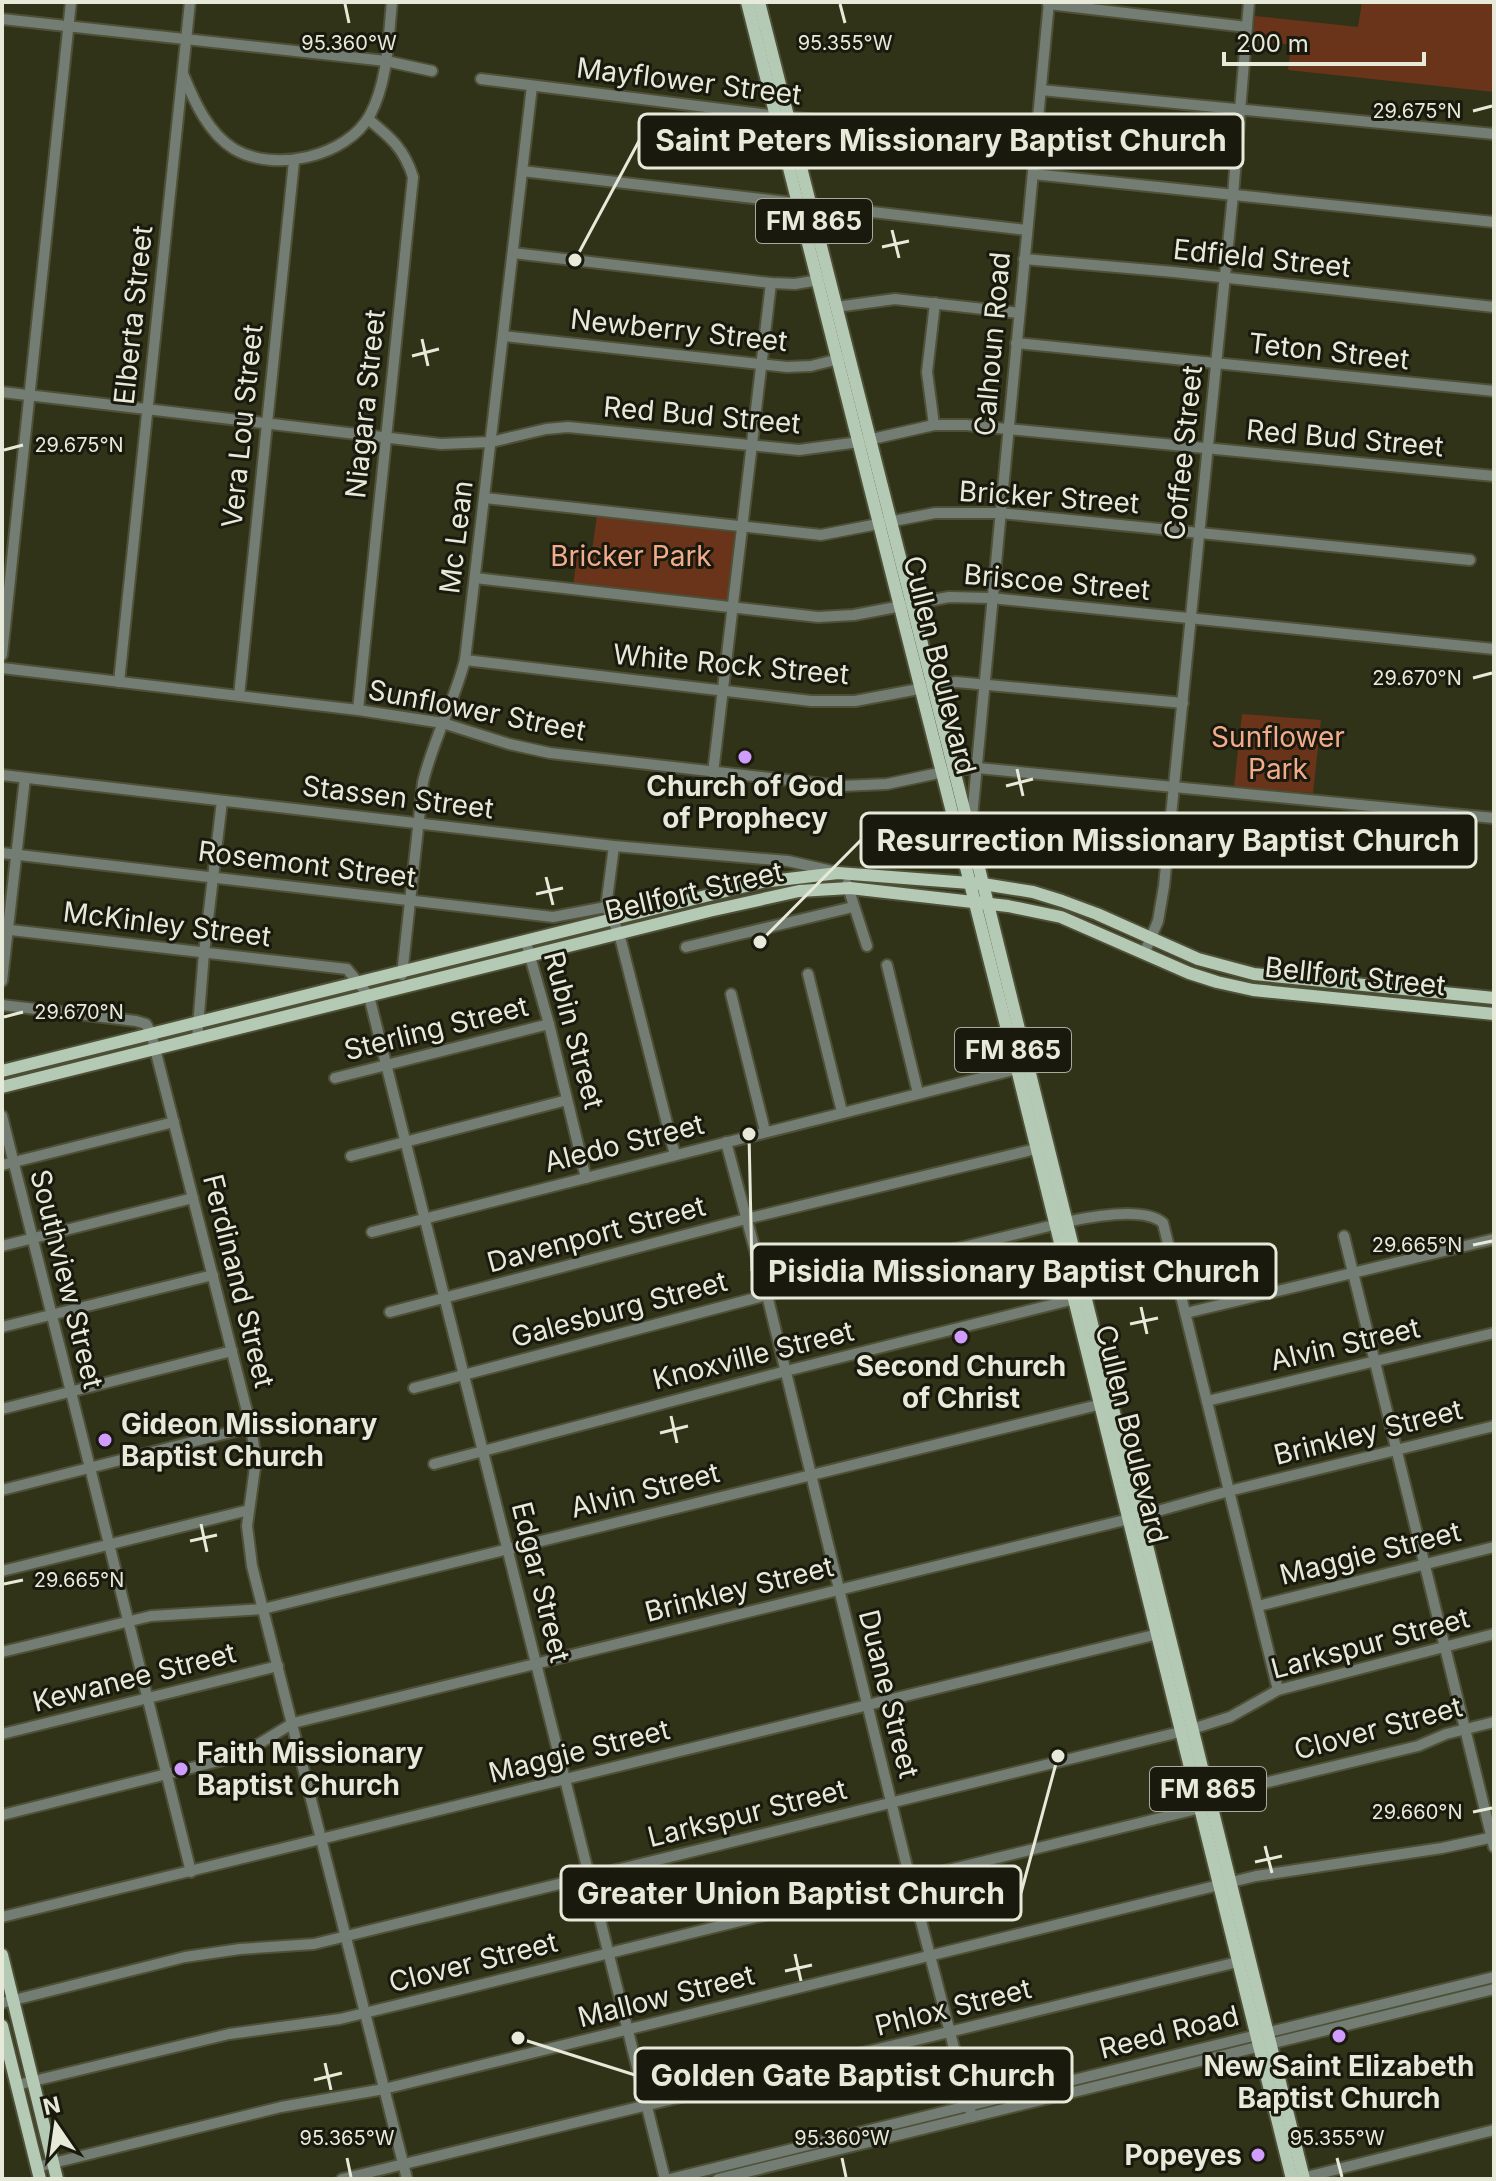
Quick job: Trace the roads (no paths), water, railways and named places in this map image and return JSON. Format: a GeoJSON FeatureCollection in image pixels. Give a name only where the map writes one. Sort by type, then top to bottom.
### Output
{"type":"FeatureCollection","features":[{"type":"Feature","properties":{"kind":"main road","name":"Cullen Boulevard"},"geometry":{"type":"LineString","coordinates":[[747,2],[783,116]]}},
{"type":"Feature","properties":{"kind":"main road","name":"Cullen Boulevard"},"geometry":{"type":"LineString","coordinates":[[759,2],[830,308],[1023,1068],[1299,2179]]}},
{"type":"Feature","properties":{"kind":"main road","name":"Cullen Boulevard"},"geometry":{"type":"LineString","coordinates":[[948,771],[970,834],[976,883]]}},
{"type":"Feature","properties":{"kind":"main road","name":"Bellfort Street"},"geometry":{"type":"LineString","coordinates":[[2,1071],[762,882],[838,873],[976,883],[1033,892],[1097,914],[1198,959],[1254,974],[1494,998]]}},
{"type":"Feature","properties":{"kind":"main road","name":"Bellfort Street"},"geometry":{"type":"LineString","coordinates":[[2,1087],[709,911],[799,891],[850,888],[1038,911],[1090,928],[1203,978],[1253,990],[1494,1014]]}},
{"type":"Feature","properties":{"kind":"main road"},"geometry":{"type":"LineString","coordinates":[[706,897],[709,911]]}},
{"type":"Feature","properties":{"kind":"main road"},"geometry":{"type":"LineString","coordinates":[[1090,928],[1097,914]]}},
{"type":"Feature","properties":{"kind":"main road"},"geometry":{"type":"LineString","coordinates":[[1253,990],[1254,974]]}},
{"type":"Feature","properties":{"kind":"main road"},"geometry":{"type":"LineString","coordinates":[[1349,985],[1349,1000]]}},
{"type":"Feature","properties":{"kind":"main road"},"geometry":{"type":"LineString","coordinates":[[1442,1009],[1445,993]]}},
{"type":"Feature","properties":{"kind":"main road"},"geometry":{"type":"LineString","coordinates":[[284,1001],[288,1017]]}},
{"type":"Feature","properties":{"kind":"main road"},"geometry":{"type":"LineString","coordinates":[[72,1053],[76,1069]]}},
{"type":"Feature","properties":{"kind":"main road"},"geometry":{"type":"LineString","coordinates":[[2,1955],[8,2002],[33,2081],[57,2179]]}},
{"type":"Feature","properties":{"kind":"main road"},"geometry":{"type":"LineString","coordinates":[[2,2026],[38,2173]]}},
{"type":"Feature","properties":{"kind":"street"},"geometry":{"type":"LineString","coordinates":[[2,655],[71,2]]}},
{"type":"Feature","properties":{"kind":"street","name":"Elberta Street"},"geometry":{"type":"LineString","coordinates":[[119,682],[190,2]]}},
{"type":"Feature","properties":{"kind":"street"},"geometry":{"type":"LineString","coordinates":[[182,72],[207,123],[234,149],[261,158],[294,161],[316,157],[346,140],[368,119],[380,93],[392,2]]}},
{"type":"Feature","properties":{"kind":"street","name":"Coffee Street"},"geometry":{"type":"LineString","coordinates":[[1144,954],[1158,921],[1163,896],[1175,788],[1249,2]]}},
{"type":"Feature","properties":{"kind":"street"},"geometry":{"type":"LineString","coordinates":[[1049,3],[1247,27]]}},
{"type":"Feature","properties":{"kind":"street","name":"Calhoun Road"},"geometry":{"type":"LineString","coordinates":[[970,834],[1049,3]]}},
{"type":"Feature","properties":{"kind":"street"},"geometry":{"type":"LineString","coordinates":[[2,19],[386,61],[432,71]]}},
{"type":"Feature","properties":{"kind":"street","name":"Mayflower Street"},"geometry":{"type":"LineString","coordinates":[[481,79],[1034,144]]}},
{"type":"Feature","properties":{"kind":"street","name":"Mc Lean"},"geometry":{"type":"LineString","coordinates":[[401,972],[417,823],[429,753],[456,692],[465,660],[532,86]]}},
{"type":"Feature","properties":{"kind":"street"},"geometry":{"type":"LineString","coordinates":[[1041,90],[1494,134]]}},
{"type":"Feature","properties":{"kind":"street","name":"Niagara Street"},"geometry":{"type":"LineString","coordinates":[[358,710],[413,177],[407,157],[390,137],[368,119]]}},
{"type":"Feature","properties":{"kind":"street","name":"Vera Lou Street"},"geometry":{"type":"LineString","coordinates":[[239,696],[294,161]]}},
{"type":"Feature","properties":{"kind":"street"},"geometry":{"type":"LineString","coordinates":[[522,171],[1026,230]]}},
{"type":"Feature","properties":{"kind":"street"},"geometry":{"type":"LineString","coordinates":[[1033,174],[1494,222]]}},
{"type":"Feature","properties":{"kind":"street"},"geometry":{"type":"LineString","coordinates":[[513,253],[771,283],[795,284],[823,279]]}},
{"type":"Feature","properties":{"kind":"street","name":"Edfield Street"},"geometry":{"type":"LineString","coordinates":[[1024,259],[1494,307]]}},
{"type":"Feature","properties":{"kind":"street"},"geometry":{"type":"LineString","coordinates":[[713,773],[771,283]]}},
{"type":"Feature","properties":{"kind":"street"},"geometry":{"type":"LineString","coordinates":[[830,308],[895,299],[1019,313]]}},
{"type":"Feature","properties":{"kind":"street"},"geometry":{"type":"LineString","coordinates":[[934,425],[927,372],[935,303]]}},
{"type":"Feature","properties":{"kind":"street","name":"Newberry Street"},"geometry":{"type":"LineString","coordinates":[[504,336],[799,367],[844,358]]}},
{"type":"Feature","properties":{"kind":"street","name":"Teton Street"},"geometry":{"type":"LineString","coordinates":[[1016,343],[1494,391]]}},
{"type":"Feature","properties":{"kind":"street","name":"Red Bud Street"},"geometry":{"type":"LineString","coordinates":[[2,392],[441,444],[491,442],[568,427],[799,450],[864,441],[934,425],[1008,428],[1494,476]]}},
{"type":"Feature","properties":{"kind":"street","name":"Bricker Street"},"geometry":{"type":"LineString","coordinates":[[485,498],[821,535],[935,513],[1000,513],[1470,560]]}},
{"type":"Feature","properties":{"kind":"street","name":"Briscoe Street"},"geometry":{"type":"LineString","coordinates":[[475,578],[818,617],[854,615],[949,597],[991,598],[1494,649]]}},
{"type":"Feature","properties":{"kind":"street","name":"White Rock Street"},"geometry":{"type":"LineString","coordinates":[[465,660],[811,701],[855,701],[956,682],[983,682],[1183,703]]}},
{"type":"Feature","properties":{"kind":"street","name":"Sunflower Street"},"geometry":{"type":"LineString","coordinates":[[2,668],[358,710],[443,723],[509,744],[550,753],[713,773],[841,786],[887,784],[978,768]]}},
{"type":"Feature","properties":{"kind":"street"},"geometry":{"type":"LineString","coordinates":[[978,768],[1494,818]]}},
{"type":"Feature","properties":{"kind":"street","name":"Stassen Street"},"geometry":{"type":"LineString","coordinates":[[2,775],[614,846],[788,861],[838,873]]}},
{"type":"Feature","properties":{"kind":"street"},"geometry":{"type":"LineString","coordinates":[[2,981],[5,929],[25,778]]}},
{"type":"Feature","properties":{"kind":"street"},"geometry":{"type":"LineString","coordinates":[[197,1039],[222,801]]}},
{"type":"Feature","properties":{"kind":"street"},"geometry":{"type":"LineString","coordinates":[[614,846],[606,907],[619,933],[675,1155]]}},
{"type":"Feature","properties":{"kind":"street","name":"Rosemont Street"},"geometry":{"type":"LineString","coordinates":[[2,853],[553,917],[606,907]]}},
{"type":"Feature","properties":{"kind":"street"},"geometry":{"type":"LineString","coordinates":[[788,861],[795,869],[799,891]]}},
{"type":"Feature","properties":{"kind":"street"},"geometry":{"type":"LineString","coordinates":[[838,873],[850,888],[853,907],[867,946]]}},
{"type":"Feature","properties":{"kind":"street"},"geometry":{"type":"LineString","coordinates":[[686,947],[853,907]]}},
{"type":"Feature","properties":{"kind":"street","name":"McKinley Street"},"geometry":{"type":"LineString","coordinates":[[5,929],[347,969],[357,982]]}},
{"type":"Feature","properties":{"kind":"street","name":"Rubin Street"},"geometry":{"type":"LineString","coordinates":[[526,942],[586,1178]]}},
{"type":"Feature","properties":{"kind":"street"},"geometry":{"type":"LineString","coordinates":[[887,965],[918,1093]]}},
{"type":"Feature","properties":{"kind":"street"},"geometry":{"type":"LineString","coordinates":[[401,972],[407,986]]}},
{"type":"Feature","properties":{"kind":"street"},"geometry":{"type":"LineString","coordinates":[[808,974],[842,1112]]}},
{"type":"Feature","properties":{"kind":"street"},"geometry":{"type":"LineString","coordinates":[[357,982],[369,996]]}},
{"type":"Feature","properties":{"kind":"street"},"geometry":{"type":"LineString","coordinates":[[731,994],[765,1131]]}},
{"type":"Feature","properties":{"kind":"street","name":"Edgar Street"},"geometry":{"type":"LineString","coordinates":[[369,996],[667,2179]]}},
{"type":"Feature","properties":{"kind":"street"},"geometry":{"type":"LineString","coordinates":[[2,1005],[136,1021],[146,1024],[151,1033]]}},
{"type":"Feature","properties":{"kind":"street","name":"Sterling Street"},"geometry":{"type":"LineString","coordinates":[[335,1078],[549,1024]]}},
{"type":"Feature","properties":{"kind":"street","name":"Ferdinand Street"},"geometry":{"type":"LineString","coordinates":[[151,1033],[251,1427],[256,1460],[249,1510],[249,1551],[407,2179]]}},
{"type":"Feature","properties":{"kind":"street","name":"Aledo Street"},"geometry":{"type":"LineString","coordinates":[[372,1232],[1023,1068]]}},
{"type":"Feature","properties":{"kind":"street"},"geometry":{"type":"LineString","coordinates":[[351,1156],[567,1100]]}},
{"type":"Feature","properties":{"kind":"street","name":"Southview Street"},"geometry":{"type":"LineString","coordinates":[[2,1116],[7,1163],[51,1315],[191,1872]]}},
{"type":"Feature","properties":{"kind":"street"},"geometry":{"type":"LineString","coordinates":[[7,1163],[174,1122]]}},
{"type":"Feature","properties":{"kind":"street","name":"Duane Street"},"geometry":{"type":"LineString","coordinates":[[726,1142],[767,1295],[969,2112]]}},
{"type":"Feature","properties":{"kind":"street","name":"Davenport Street"},"geometry":{"type":"LineString","coordinates":[[390,1312],[746,1219],[1042,1148]]}},
{"type":"Feature","properties":{"kind":"street"},"geometry":{"type":"LineString","coordinates":[[2,1246],[193,1198]]}},
{"type":"Feature","properties":{"kind":"street","name":"Galesburg Street"},"geometry":{"type":"LineString","coordinates":[[414,1388],[767,1295],[1092,1216],[1124,1214],[1158,1218],[1163,1223],[1186,1313]]}},
{"type":"Feature","properties":{"kind":"street"},"geometry":{"type":"LineString","coordinates":[[1344,1236],[1493,1841]]}},
{"type":"Feature","properties":{"kind":"street"},"geometry":{"type":"LineString","coordinates":[[1278,1690],[1186,1313],[1494,1239]]}},
{"type":"Feature","properties":{"kind":"street"},"geometry":{"type":"LineString","coordinates":[[2,1327],[213,1275]]}},
{"type":"Feature","properties":{"kind":"street","name":"Knoxville Street"},"geometry":{"type":"LineString","coordinates":[[434,1464],[1079,1298]]}},
{"type":"Feature","properties":{"kind":"street","name":"Alvin Street"},"geometry":{"type":"LineString","coordinates":[[1207,1401],[1494,1333]]}},
{"type":"Feature","properties":{"kind":"street"},"geometry":{"type":"LineString","coordinates":[[2,1409],[232,1351]]}},
{"type":"Feature","properties":{"kind":"street","name":"Alvin Street"},"geometry":{"type":"LineString","coordinates":[[2,1652],[129,1619],[263,1609],[1105,1403]]}},
{"type":"Feature","properties":{"kind":"street","name":"Brinkley Street"},"geometry":{"type":"LineString","coordinates":[[2,1815],[231,1758],[293,1723],[1134,1518],[1229,1491],[1494,1426]]}},
{"type":"Feature","properties":{"kind":"street"},"geometry":{"type":"LineString","coordinates":[[2,1490],[251,1427]]}},
{"type":"Feature","properties":{"kind":"street"},"geometry":{"type":"LineString","coordinates":[[2,1571],[249,1510]]}},
{"type":"Feature","properties":{"kind":"street","name":"Maggie Street"},"geometry":{"type":"LineString","coordinates":[[1258,1606],[1494,1547]]}},
{"type":"Feature","properties":{"kind":"street","name":"Maggie Street"},"geometry":{"type":"LineString","coordinates":[[2,1917],[1162,1633]]}},
{"type":"Feature","properties":{"kind":"street","name":"Larkspur Street"},"geometry":{"type":"LineString","coordinates":[[8,2002],[185,1957],[240,1949],[314,1944],[1187,1730],[1230,1717],[1278,1690],[1494,1634]]}},
{"type":"Feature","properties":{"kind":"street","name":"Kewanee Street"},"geometry":{"type":"LineString","coordinates":[[2,1734],[278,1666]]}},
{"type":"Feature","properties":{"kind":"street","name":"Clover Street"},"geometry":{"type":"LineString","coordinates":[[17,2085],[229,2034],[340,2019],[1206,1807],[1260,1784],[1418,1746],[1494,1722]]}},
{"type":"Feature","properties":{"kind":"street","name":"Mallow Street"},"geometry":{"type":"LineString","coordinates":[[38,2173],[53,2162],[281,2107],[384,2089],[1225,1884],[1313,1866],[1493,1841]]}},
{"type":"Feature","properties":{"kind":"street","name":"Phlox Street"},"geometry":{"type":"LineString","coordinates":[[342,2179],[1244,1960]]}},
{"type":"Feature","properties":{"kind":"street","name":"Reed Road"},"geometry":{"type":"LineString","coordinates":[[667,2179],[740,2168],[1154,2067],[1372,2013],[1494,1977]]}},
{"type":"Feature","properties":{"kind":"street","name":"Reed Road"},"geometry":{"type":"LineString","coordinates":[[1372,2013],[1494,1989]]}},
{"type":"Feature","properties":{"kind":"street"},"geometry":{"type":"LineString","coordinates":[[1299,2179],[1494,2130]]}},
{"type":"Feature","properties":{"kind":"street","name":"Reed Road"},"geometry":{"type":"LineString","coordinates":[[718,2179],[740,2168]]}},
{"type":"Feature","properties":{"kind":"place","name":"Saint Peters Missionary Baptist Church"},"geometry":{"type":"Point","coordinates":[575,260]}},
{"type":"Feature","properties":{"kind":"place","name":"Church of God of Prophecy"},"geometry":{"type":"Point","coordinates":[745,757]}},
{"type":"Feature","properties":{"kind":"place","name":"Resurrection Missionary Baptist Church"},"geometry":{"type":"Point","coordinates":[760,942]}},
{"type":"Feature","properties":{"kind":"place","name":"Pisidia Missionary Baptist Church"},"geometry":{"type":"Point","coordinates":[749,1134]}},
{"type":"Feature","properties":{"kind":"place","name":"Second Church of Christ"},"geometry":{"type":"Point","coordinates":[961,1337]}},
{"type":"Feature","properties":{"kind":"place","name":"Gideon Missionary Baptist Church"},"geometry":{"type":"Point","coordinates":[105,1440]}},
{"type":"Feature","properties":{"kind":"place","name":"Greater Union Baptist Church"},"geometry":{"type":"Point","coordinates":[1058,1756]}},
{"type":"Feature","properties":{"kind":"place","name":"Faith Missionary Baptist Church"},"geometry":{"type":"Point","coordinates":[181,1769]}},
{"type":"Feature","properties":{"kind":"place","name":"New Saint Elizabeth Baptist Church"},"geometry":{"type":"Point","coordinates":[1339,2036]}},
{"type":"Feature","properties":{"kind":"place","name":"Golden Gate Baptist Church"},"geometry":{"type":"Point","coordinates":[518,2038]}},
{"type":"Feature","properties":{"kind":"place","name":"Popeyes"},"geometry":{"type":"Point","coordinates":[1258,2155]}},
{"type":"Feature","properties":{"kind":"park label","name":"Bricker Park"},"geometry":{"type":"Point","coordinates":[631,556]}},
{"type":"Feature","properties":{"kind":"park label","name":"Sunflower Park"},"geometry":{"type":"Point","coordinates":[1278,753]}}]}
